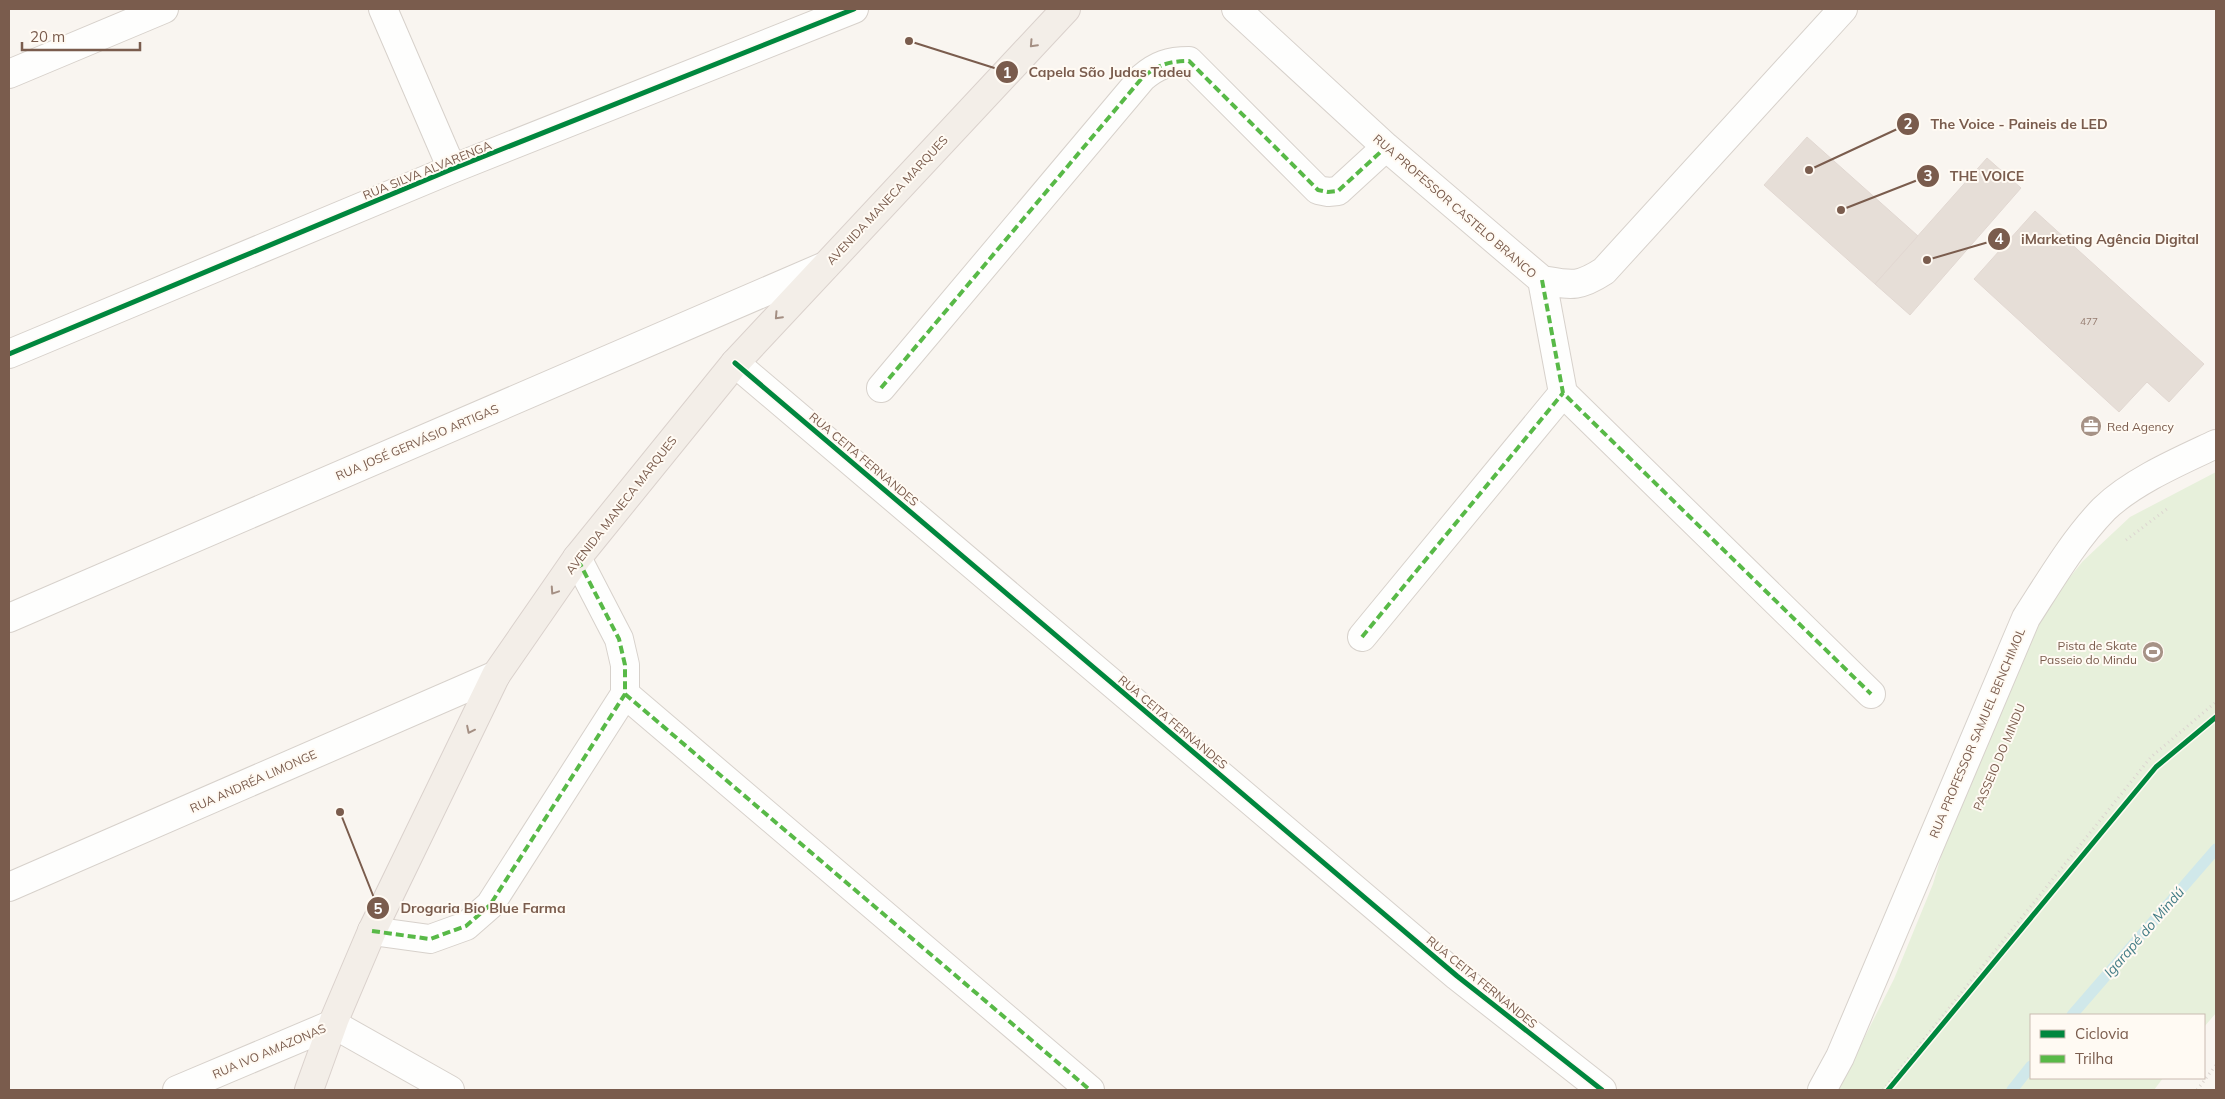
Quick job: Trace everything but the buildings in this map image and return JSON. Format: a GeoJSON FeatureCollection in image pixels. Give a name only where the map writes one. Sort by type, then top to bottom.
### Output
{"type":"FeatureCollection","features":[{"type":"Feature","properties":{"kind":"main road","name":"AVENIDA MANECA MARQUES"},"geometry":{"type":"LineString","coordinates":[[309,1090],[333,1024],[372,931],[496,675],[577,558],[735,363],[1066,9]]}},
{"type":"Feature","properties":{"kind":"street"},"geometry":{"type":"LineString","coordinates":[[9,74],[164,9]]}},
{"type":"Feature","properties":{"kind":"street"},"geometry":{"type":"LineString","coordinates":[[383,9],[452,169]]}},
{"type":"Feature","properties":{"kind":"street","name":"RUA SILVA ALVARENGA"},"geometry":{"type":"LineString","coordinates":[[9,354],[452,169],[854,9]]}},
{"type":"Feature","properties":{"kind":"street","name":"RUA PROFESSOR CASTELO BRANCO"},"geometry":{"type":"LineString","coordinates":[[1236,9],[1386,147],[1542,280],[1566,284],[1586,283],[1604,271],[1843,9]]}},
{"type":"Feature","properties":{"kind":"street"},"geometry":{"type":"LineString","coordinates":[[881,388],[1142,78],[1154,68],[1171,61],[1189,61],[1318,190],[1328,192],[1338,190],[1386,147]]}},
{"type":"Feature","properties":{"kind":"street","name":"RUA JOSÉ GERVÁSIO ARTIGAS"},"geometry":{"type":"LineString","coordinates":[[9,618],[824,266]]}},
{"type":"Feature","properties":{"kind":"street"},"geometry":{"type":"LineString","coordinates":[[1542,280],[1562,393],[1871,694]]}},
{"type":"Feature","properties":{"kind":"street","name":"RUA CEITA FERNANDES"},"geometry":{"type":"LineString","coordinates":[[735,363],[1457,976],[1602,1090]]}},
{"type":"Feature","properties":{"kind":"street"},"geometry":{"type":"LineString","coordinates":[[1362,638],[1562,393]]}},
{"type":"Feature","properties":{"kind":"street","name":"RUA PROFESSOR SAMUEL BENCHIMOL"},"geometry":{"type":"LineString","coordinates":[[1822,1090],[1840,1056],[2026,618],[2067,556],[2105,509],[2154,473],[2216,444]]}},
{"type":"Feature","properties":{"kind":"street"},"geometry":{"type":"LineString","coordinates":[[372,931],[430,939],[466,926],[490,905],[625,694],[625,666],[620,639],[577,558]]}},
{"type":"Feature","properties":{"kind":"street","name":"RUA ANDRÉA LIMONGE"},"geometry":{"type":"LineString","coordinates":[[9,888],[496,675]]}},
{"type":"Feature","properties":{"kind":"street"},"geometry":{"type":"LineString","coordinates":[[625,694],[1090,1090]]}},
{"type":"Feature","properties":{"kind":"street"},"geometry":{"type":"LineString","coordinates":[[333,1024],[450,1090]]}},
{"type":"Feature","properties":{"kind":"street","name":"RUA IVO AMAZONAS"},"geometry":{"type":"LineString","coordinates":[[177,1090],[333,1024]]}},
{"type":"Feature","properties":{"kind":"path"},"geometry":{"type":"LineString","coordinates":[[2118,545],[2170,507]]}},
{"type":"Feature","properties":{"kind":"path"},"geometry":{"type":"LineString","coordinates":[[1883,1090],[2151,757],[2216,702]]}},
{"type":"Feature","properties":{"kind":"path"},"geometry":{"type":"LineString","coordinates":[[1888,1090],[2010,944]]}},
{"type":"Feature","properties":{"kind":"path"},"geometry":{"type":"LineString","coordinates":[[2198,1090],[2216,1065]]}},
{"type":"Feature","properties":{"kind":"green space"},"geometry":{"type":"Polygon","coordinates":[[[2216,472],[2216,1013],[2205,1026],[2205,1014],[2030,1014],[2030,1079],[2162,1079],[2154,1090],[1838,1090],[1894,979],[1933,884],[1960,792],[2027,630],[2083,561],[2130,517],[2216,472]]]}},
{"type":"Feature","properties":{"kind":"waterway","name":"Igarapé do Mindú"},"geometry":{"type":"LineString","coordinates":[[2073,1014],[2216,849]]}},
{"type":"Feature","properties":{"kind":"waterway","name":"Igarapé do Mindú"},"geometry":{"type":"LineString","coordinates":[[2012,1090],[2030,1067]]}},
{"type":"Feature","properties":{"kind":"marked path"},"geometry":{"type":"LineString","coordinates":[[881,388],[1142,78],[1158,67],[1169,63],[1189,61],[1318,190],[1338,191],[1386,147]]}},
{"type":"Feature","properties":{"kind":"marked path"},"geometry":{"type":"LineString","coordinates":[[1542,280],[1563,393],[1871,694]]}},
{"type":"Feature","properties":{"kind":"marked path"},"geometry":{"type":"LineString","coordinates":[[1362,637],[1563,393]]}},
{"type":"Feature","properties":{"kind":"marked path"},"geometry":{"type":"LineString","coordinates":[[372,931],[430,939],[466,926],[490,905],[625,694],[625,665],[619,639],[577,558]]}},
{"type":"Feature","properties":{"kind":"marked path"},"geometry":{"type":"LineString","coordinates":[[625,694],[1090,1090]]}},
{"type":"Feature","properties":{"kind":"cycle path"},"geometry":{"type":"LineString","coordinates":[[9,354],[452,169],[854,9]]}},
{"type":"Feature","properties":{"kind":"cycle path"},"geometry":{"type":"LineString","coordinates":[[735,363],[1457,976],[1602,1090]]}},
{"type":"Feature","properties":{"kind":"cycle path"},"geometry":{"type":"LineString","coordinates":[[1888,1090],[2156,767],[2216,717]]}},
{"type":"Feature","properties":{"kind":"place","name":"Capela São Judas Tadeu"},"geometry":{"type":"Point","coordinates":[909,41]}},
{"type":"Feature","properties":{"kind":"place","name":"The Voice - Paineis de LED"},"geometry":{"type":"Point","coordinates":[1809,170]}},
{"type":"Feature","properties":{"kind":"place","name":"THE VOICE"},"geometry":{"type":"Point","coordinates":[1841,210]}},
{"type":"Feature","properties":{"kind":"place","name":"iMarketing Agência Digital"},"geometry":{"type":"Point","coordinates":[1927,260]}},
{"type":"Feature","properties":{"kind":"place","name":"Red Agency"},"geometry":{"type":"Point","coordinates":[2091,426]}},
{"type":"Feature","properties":{"kind":"place","name":"Pista de Skate Passeio do Mindu"},"geometry":{"type":"Point","coordinates":[2153,652]}},
{"type":"Feature","properties":{"kind":"place","name":"Drogaria Bio Blue Farma"},"geometry":{"type":"Point","coordinates":[340,812]}}]}
